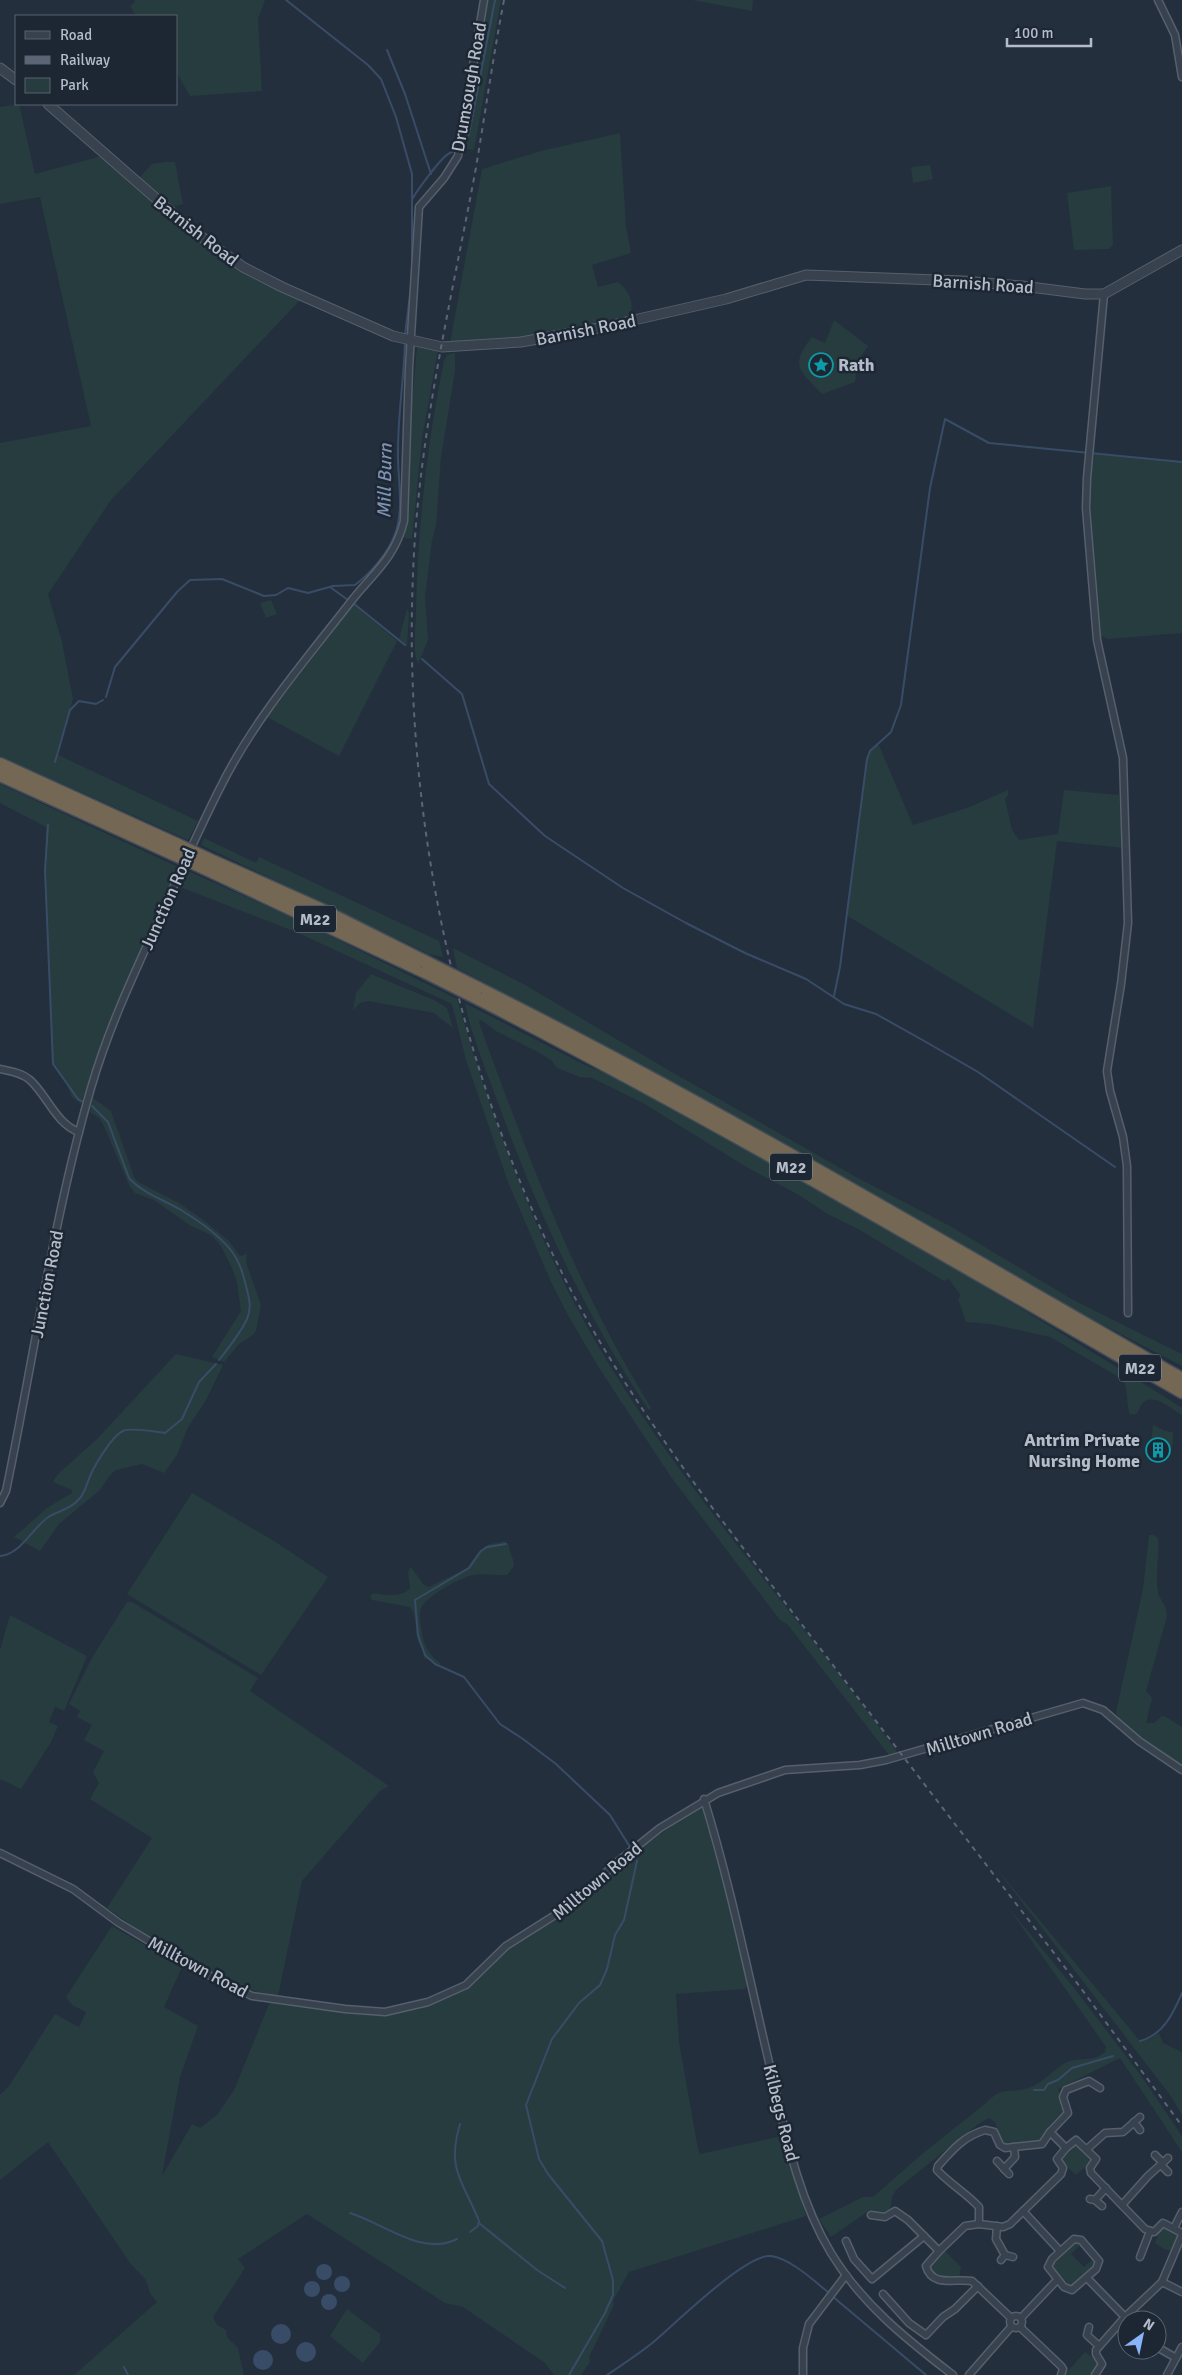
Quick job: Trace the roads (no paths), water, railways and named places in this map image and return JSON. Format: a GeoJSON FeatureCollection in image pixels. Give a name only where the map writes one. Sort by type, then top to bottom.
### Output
{"type":"FeatureCollection","features":[{"type":"Feature","properties":{"kind":"highway","name":"M22"},"geometry":{"type":"LineString","coordinates":[[0,764],[424,967],[694,1101],[1182,1379]]}},
{"type":"Feature","properties":{"kind":"highway","name":"M22"},"geometry":{"type":"LineString","coordinates":[[0,775],[174,848]]}},
{"type":"Feature","properties":{"kind":"highway","name":"M22"},"geometry":{"type":"LineString","coordinates":[[479,994],[776,1158],[1182,1392]]}},
{"type":"Feature","properties":{"kind":"highway"},"geometry":{"type":"LineString","coordinates":[[1052,1305],[1182,1372]]}},
{"type":"Feature","properties":{"kind":"highway"},"geometry":{"type":"LineString","coordinates":[[1097,1343],[1182,1398]]}},
{"type":"Feature","properties":{"kind":"street","name":"Drumsough Road"},"geometry":{"type":"LineString","coordinates":[[407,340],[419,207],[444,178],[458,156],[484,0]]}},
{"type":"Feature","properties":{"kind":"street"},"geometry":{"type":"LineString","coordinates":[[1158,0],[1175,35],[1182,77]]}},
{"type":"Feature","properties":{"kind":"street"},"geometry":{"type":"LineString","coordinates":[[0,68],[15,79]]}},
{"type":"Feature","properties":{"kind":"street","name":"Barnish Road"},"geometry":{"type":"LineString","coordinates":[[49,105],[143,188],[232,260],[282,287],[407,340],[442,347],[521,342],[672,312],[726,299],[783,280],[814,274],[996,284],[1085,294],[1104,294]]}},
{"type":"Feature","properties":{"kind":"street"},"geometry":{"type":"LineString","coordinates":[[1128,1313],[1127,1166],[1124,1137],[1110,1091],[1107,1071],[1126,952],[1128,859],[1124,823],[1122,747],[1097,640],[1086,508],[1089,454],[1104,294],[1182,250]]}},
{"type":"Feature","properties":{"kind":"street","name":"Junction Road"},"geometry":{"type":"LineString","coordinates":[[0,1503],[6,1491],[55,1238],[79,1132],[98,1066],[118,1012],[223,781],[286,685],[347,606],[392,554],[398,542],[404,521],[407,340]]}},
{"type":"Feature","properties":{"kind":"street"},"geometry":{"type":"LineString","coordinates":[[0,1069],[19,1074],[30,1080],[62,1120],[79,1132]]}},
{"type":"Feature","properties":{"kind":"street","name":"Milltown Road"},"geometry":{"type":"LineString","coordinates":[[0,1853],[73,1889],[119,1923],[196,1969],[252,1996],[345,2009],[385,2012],[428,2002],[466,1985],[506,1946],[574,1903],[632,1850],[675,1818],[704,1799],[742,1783],[785,1770],[860,1765],[886,1760],[1079,1704],[1089,1704],[1103,1710],[1139,1741],[1182,1770]]}},
{"type":"Feature","properties":{"kind":"street","name":"Kilbegs Road"},"geometry":{"type":"LineString","coordinates":[[704,1799],[726,1876],[784,2133],[799,2184],[814,2222],[846,2275],[877,2313],[902,2336],[953,2375]]}},
{"type":"Feature","properties":{"kind":"street"},"geometry":{"type":"LineString","coordinates":[[937,2168],[959,2143],[975,2133],[990,2130],[994,2132],[1002,2147],[1042,2144],[1068,2112],[1063,2097],[1066,2090],[1089,2081],[1100,2088]]}},
{"type":"Feature","properties":{"kind":"street"},"geometry":{"type":"LineString","coordinates":[[1087,2149],[1105,2133],[1121,2132],[1140,2117]]}},
{"type":"Feature","properties":{"kind":"street"},"geometry":{"type":"LineString","coordinates":[[1134,2122],[1140,2130]]}},
{"type":"Feature","properties":{"kind":"street"},"geometry":{"type":"LineString","coordinates":[[1050,2132],[1066,2148]]}},
{"type":"Feature","properties":{"kind":"street"},"geometry":{"type":"LineString","coordinates":[[1011,2318],[978,2286],[969,2280],[942,2281],[933,2276],[926,2266],[965,2226],[1010,2224],[1062,2172],[1063,2168],[1057,2159],[1076,2140],[1096,2159],[1090,2172],[1150,2231],[1155,2231],[1163,2223],[1182,2234],[1162,2282],[1134,2310]]}},
{"type":"Feature","properties":{"kind":"street"},"geometry":{"type":"LineString","coordinates":[[1004,2169],[1015,2157],[1014,2147]]}},
{"type":"Feature","properties":{"kind":"street"},"geometry":{"type":"LineString","coordinates":[[1155,2155],[1164,2162],[1168,2172]]}},
{"type":"Feature","properties":{"kind":"street"},"geometry":{"type":"LineString","coordinates":[[997,2161],[1009,2174]]}},
{"type":"Feature","properties":{"kind":"street"},"geometry":{"type":"LineString","coordinates":[[1122,2205],[1164,2162]]}},
{"type":"Feature","properties":{"kind":"street"},"geometry":{"type":"LineString","coordinates":[[928,2168],[937,2168],[954,2187],[968,2196],[979,2207],[979,2224]]}},
{"type":"Feature","properties":{"kind":"street"},"geometry":{"type":"LineString","coordinates":[[1102,2206],[1093,2199],[1106,2188]]}},
{"type":"Feature","properties":{"kind":"street"},"geometry":{"type":"LineString","coordinates":[[871,2215],[885,2217],[895,2208],[939,2251]]}},
{"type":"Feature","properties":{"kind":"street"},"geometry":{"type":"LineString","coordinates":[[1023,2211],[1060,2251]]}},
{"type":"Feature","properties":{"kind":"street"},"geometry":{"type":"LineString","coordinates":[[1174,2228],[1182,2212]]}},
{"type":"Feature","properties":{"kind":"street"},"geometry":{"type":"LineString","coordinates":[[997,2226],[996,2239],[1003,2258],[1013,2257]]}},
{"type":"Feature","properties":{"kind":"street"},"geometry":{"type":"LineString","coordinates":[[1140,2257],[1150,2231]]}},
{"type":"Feature","properties":{"kind":"street"},"geometry":{"type":"LineString","coordinates":[[846,2242],[854,2259],[874,2282],[924,2236]]}},
{"type":"Feature","properties":{"kind":"street"},"geometry":{"type":"LineString","coordinates":[[1076,2238],[1095,2254],[1099,2263],[1087,2278],[1072,2290],[1065,2288],[1050,2272],[1048,2266],[1060,2251],[1076,2238]]}},
{"type":"Feature","properties":{"kind":"street"},"geometry":{"type":"LineString","coordinates":[[803,2375],[803,2348],[809,2324],[846,2275]]}},
{"type":"Feature","properties":{"kind":"street"},"geometry":{"type":"LineString","coordinates":[[1087,2278],[1118,2310]]}},
{"type":"Feature","properties":{"kind":"street"},"geometry":{"type":"LineString","coordinates":[[1020,2318],[1057,2280]]}},
{"type":"Feature","properties":{"kind":"street"},"geometry":{"type":"LineString","coordinates":[[1162,2282],[1182,2292]]}},
{"type":"Feature","properties":{"kind":"street"},"geometry":{"type":"LineString","coordinates":[[883,2294],[909,2324],[926,2334],[943,2317],[956,2309],[978,2286]]}},
{"type":"Feature","properties":{"kind":"street"},"geometry":{"type":"LineString","coordinates":[[836,2287],[856,2288]]}},
{"type":"Feature","properties":{"kind":"street"},"geometry":{"type":"LineString","coordinates":[[1011,2318],[1017,2316],[1020,2318]]}},
{"type":"Feature","properties":{"kind":"street"},"geometry":{"type":"LineString","coordinates":[[968,2375],[1011,2327],[1011,2318]]}},
{"type":"Feature","properties":{"kind":"street"},"geometry":{"type":"LineString","coordinates":[[1020,2318],[1022,2322],[1020,2327]]}},
{"type":"Feature","properties":{"kind":"street"},"geometry":{"type":"LineString","coordinates":[[1011,2327],[1020,2327],[1062,2366],[1061,2375]]}},
{"type":"Feature","properties":{"kind":"street"},"geometry":{"type":"LineString","coordinates":[[1089,2327],[1084,2335],[1099,2346]]}},
{"type":"Feature","properties":{"kind":"street"},"geometry":{"type":"LineString","coordinates":[[1094,2375],[1102,2364],[1096,2353],[1099,2346],[1117,2327]]}},
{"type":"Feature","properties":{"kind":"street"},"geometry":{"type":"LineString","coordinates":[[1167,2375],[1182,2347]]}},
{"type":"Feature","properties":{"kind":"street"},"geometry":{"type":"LineString","coordinates":[[1167,2353],[1176,2358]]}},
{"type":"Feature","properties":{"kind":"water"},"geometry":{"type":"Polygon","coordinates":[[[321,2264],[327,2264],[332,2269],[330,2278],[321,2280],[316,2275],[316,2269],[321,2264]]]}},
{"type":"Feature","properties":{"kind":"water"},"geometry":{"type":"Polygon","coordinates":[[[339,2276],[345,2276],[350,2281],[348,2290],[339,2292],[334,2287],[334,2281],[339,2276]]]}},
{"type":"Feature","properties":{"kind":"water"},"geometry":{"type":"Polygon","coordinates":[[[309,2281],[315,2281],[320,2286],[318,2295],[309,2297],[304,2292],[304,2286],[309,2281]]]}},
{"type":"Feature","properties":{"kind":"water"},"geometry":{"type":"Polygon","coordinates":[[[326,2294],[332,2294],[337,2299],[335,2308],[326,2310],[321,2305],[321,2299],[326,2294]]]}},
{"type":"Feature","properties":{"kind":"water"},"geometry":{"type":"Polygon","coordinates":[[[281,2324],[288,2327],[291,2334],[288,2341],[281,2344],[274,2341],[271,2334],[274,2327],[281,2324]]]}},
{"type":"Feature","properties":{"kind":"water"},"geometry":{"type":"Polygon","coordinates":[[[306,2342],[313,2345],[316,2352],[313,2359],[306,2362],[299,2359],[296,2352],[299,2345],[306,2342]]]}},
{"type":"Feature","properties":{"kind":"water"},"geometry":{"type":"Polygon","coordinates":[[[263,2350],[270,2353],[273,2360],[270,2367],[263,2370],[256,2367],[253,2360],[256,2353],[263,2350]]]}},
{"type":"Feature","properties":{"kind":"waterway"},"geometry":{"type":"LineString","coordinates":[[286,0],[368,65],[381,79],[396,117],[412,174],[412,265]]}},
{"type":"Feature","properties":{"kind":"waterway"},"geometry":{"type":"LineString","coordinates":[[462,148],[469,134],[495,0]]}},
{"type":"Feature","properties":{"kind":"waterway"},"geometry":{"type":"LineString","coordinates":[[387,50],[405,94],[431,174]]}},
{"type":"Feature","properties":{"kind":"waterway"},"geometry":{"type":"LineString","coordinates":[[413,198],[444,157],[458,150]]}},
{"type":"Feature","properties":{"kind":"waterway"},"geometry":{"type":"LineString","coordinates":[[405,335],[412,278]]}},
{"type":"Feature","properties":{"kind":"waterway","name":"Mill Burn"},"geometry":{"type":"LineString","coordinates":[[106,697],[115,667],[177,592],[190,580],[222,579],[264,596],[276,595],[288,588],[308,593],[333,586],[355,585],[378,562],[392,541],[400,514],[398,436],[405,342]]}},
{"type":"Feature","properties":{"kind":"waterway"},"geometry":{"type":"LineString","coordinates":[[834,996],[840,967],[867,759],[870,751],[891,732],[901,705],[930,488],[945,419],[989,443],[1182,462]]}},
{"type":"Feature","properties":{"kind":"waterway"},"geometry":{"type":"LineString","coordinates":[[330,587],[348,600]]}},
{"type":"Feature","properties":{"kind":"waterway"},"geometry":{"type":"LineString","coordinates":[[353,603],[405,645]]}},
{"type":"Feature","properties":{"kind":"waterway"},"geometry":{"type":"LineString","coordinates":[[422,659],[462,694],[489,784],[545,836],[623,888],[686,923],[745,953],[806,979],[844,1004],[876,1014],[978,1072],[1115,1167]]}},
{"type":"Feature","properties":{"kind":"waterway"},"geometry":{"type":"LineString","coordinates":[[55,762],[70,710],[79,701],[96,704],[103,700]]}},
{"type":"Feature","properties":{"kind":"waterway"},"geometry":{"type":"LineString","coordinates":[[48,825],[45,870],[53,1064],[78,1099],[83,1102]]}},
{"type":"Feature","properties":{"kind":"waterway"},"geometry":{"type":"LineString","coordinates":[[92,1106],[108,1122],[129,1178],[146,1192],[181,1210],[205,1226],[235,1256],[243,1274],[249,1298],[249,1315],[238,1335],[219,1360]]}},
{"type":"Feature","properties":{"kind":"waterway"},"geometry":{"type":"LineString","coordinates":[[0,1556],[15,1550],[50,1516],[77,1502],[101,1457],[110,1443],[119,1434],[131,1429],[165,1433],[182,1419],[199,1382],[216,1364]]}},
{"type":"Feature","properties":{"kind":"waterway"},"geometry":{"type":"LineString","coordinates":[[506,1544],[487,1547],[481,1551],[469,1568],[415,1600],[418,1635],[425,1655],[435,1664],[464,1677],[500,1724],[556,1764],[610,1815],[630,1847]]}},
{"type":"Feature","properties":{"kind":"waterway"},"geometry":{"type":"LineString","coordinates":[[569,2375],[605,2313],[613,2295],[613,2280],[602,2241],[548,2174],[539,2159],[526,2105],[552,2039],[579,2003],[600,1985],[607,1969],[615,1935],[624,1920],[637,1861],[634,1855]]}},
{"type":"Feature","properties":{"kind":"waterway"},"geometry":{"type":"LineString","coordinates":[[1140,2041],[1161,2029],[1171,2016],[1182,1993]]}},
{"type":"Feature","properties":{"kind":"waterway"},"geometry":{"type":"LineString","coordinates":[[1034,2090],[1044,2090],[1048,2084],[1058,2080],[1072,2068],[1113,2056]]}},
{"type":"Feature","properties":{"kind":"waterway"},"geometry":{"type":"LineString","coordinates":[[460,2124],[455,2153],[458,2175],[479,2221],[478,2226],[470,2232]]}},
{"type":"Feature","properties":{"kind":"waterway"},"geometry":{"type":"LineString","coordinates":[[350,2213],[416,2241],[430,2244],[444,2243],[457,2239]]}},
{"type":"Feature","properties":{"kind":"waterway"},"geometry":{"type":"LineString","coordinates":[[479,2223],[537,2270],[565,2288]]}},
{"type":"Feature","properties":{"kind":"waterway"},"geometry":{"type":"LineString","coordinates":[[607,2375],[651,2344],[728,2278],[760,2258],[771,2256],[786,2261],[829,2293]]}},
{"type":"Feature","properties":{"kind":"waterway"},"geometry":{"type":"LineString","coordinates":[[832,2296],[926,2375]]}},
{"type":"Feature","properties":{"kind":"waterway"},"geometry":{"type":"LineString","coordinates":[[124,2367],[128,2375]]}},
{"type":"Feature","properties":{"kind":"railway"},"geometry":{"type":"LineString","coordinates":[[504,0],[475,173],[428,423],[416,523],[413,574],[412,663],[417,752],[427,842],[443,930],[464,1018],[491,1104],[523,1188],[560,1269],[594,1332],[652,1423],[714,1510],[1080,1987],[1182,2126]]}},
{"type":"Feature","properties":{"kind":"place","name":"Rath"},"geometry":{"type":"Point","coordinates":[821,365]}},
{"type":"Feature","properties":{"kind":"place","name":"Antrim Private Nursing Home"},"geometry":{"type":"Point","coordinates":[1158,1450]}}]}
